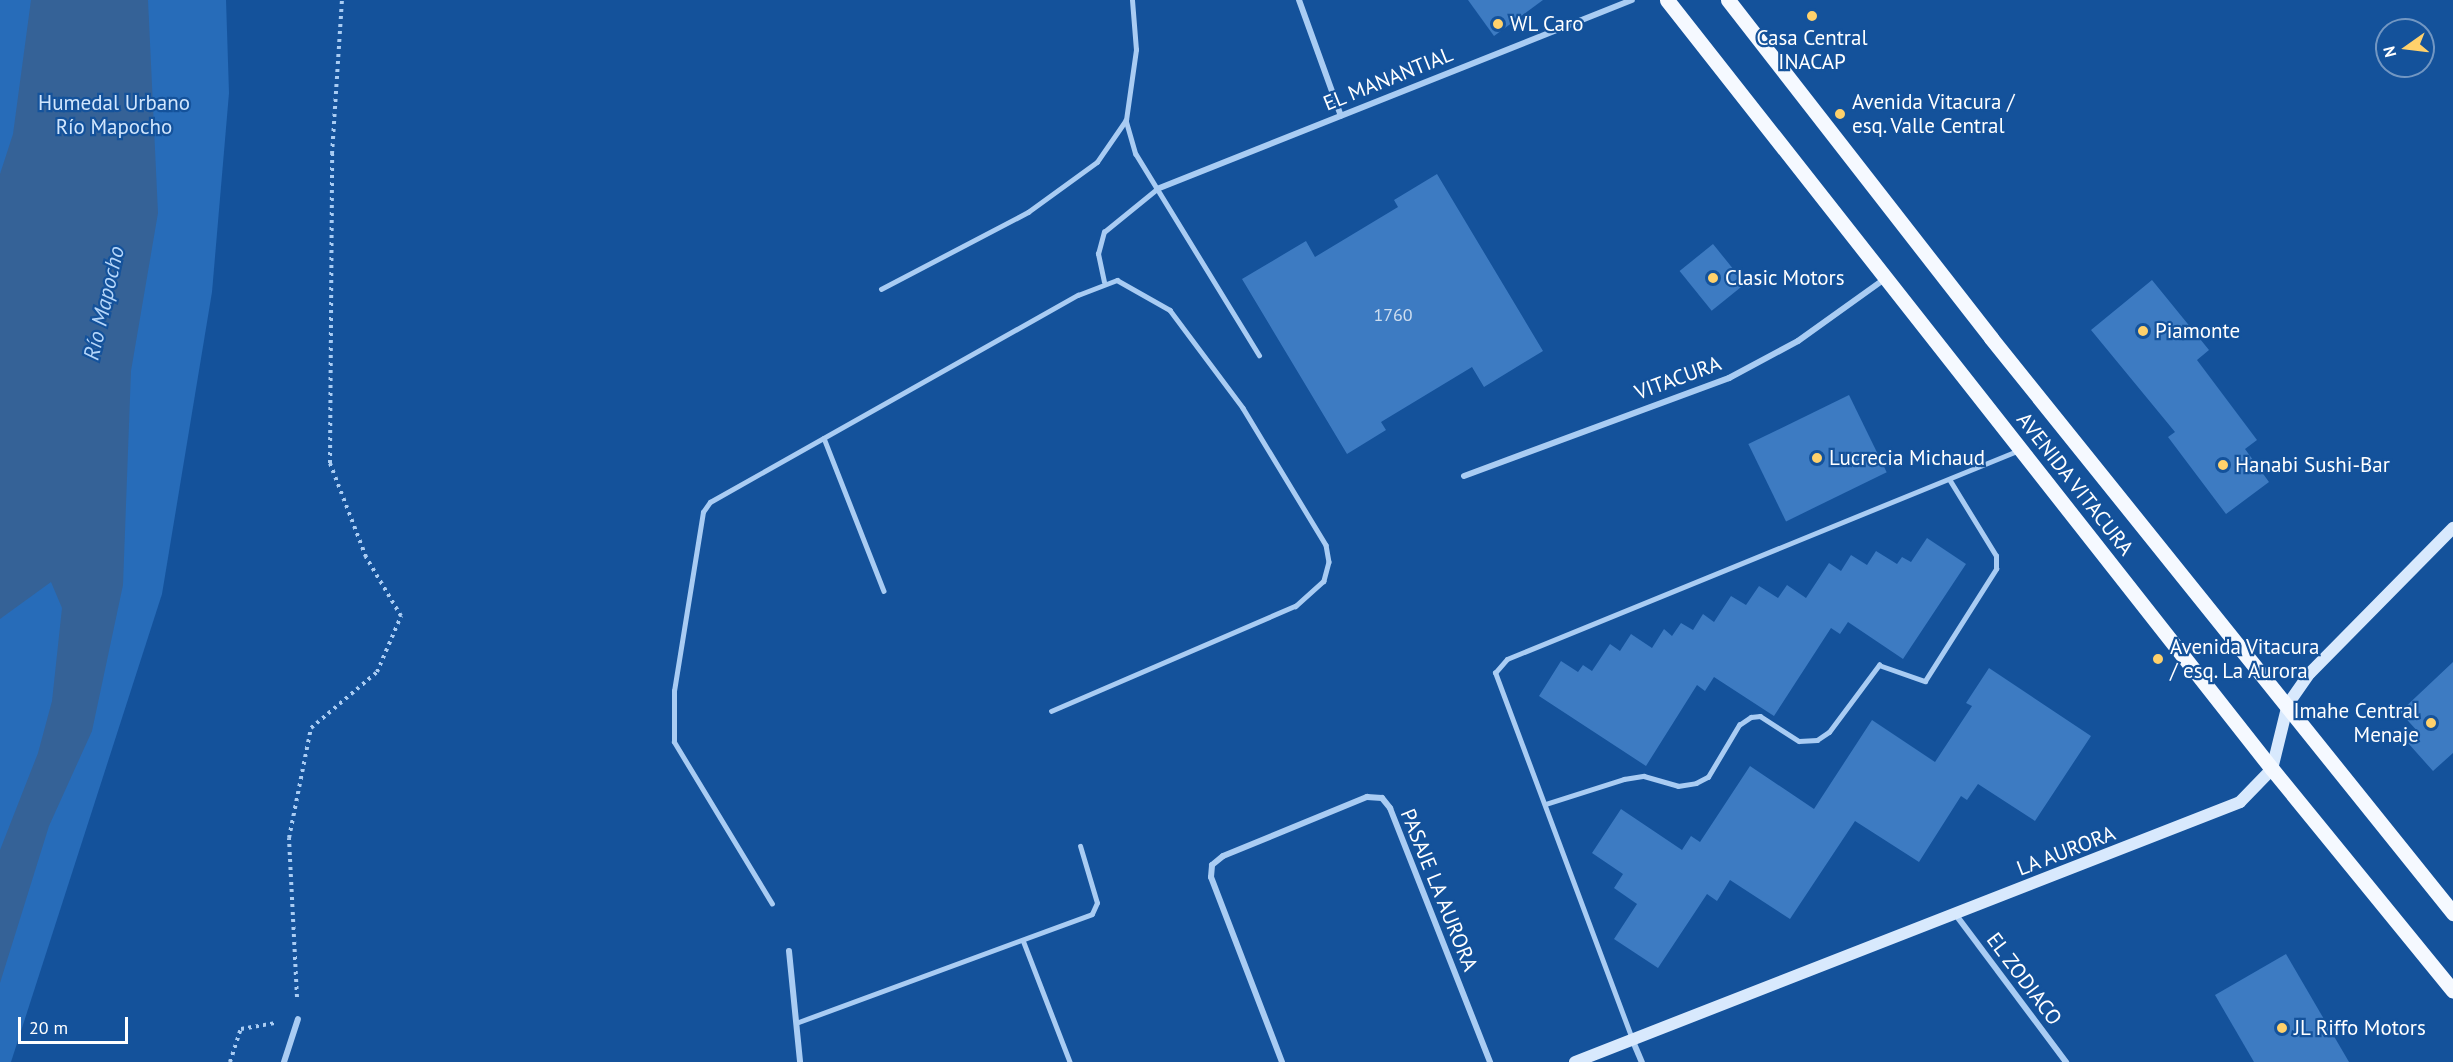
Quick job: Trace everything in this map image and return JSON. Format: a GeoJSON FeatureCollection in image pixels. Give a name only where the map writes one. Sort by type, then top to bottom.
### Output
{"type":"FeatureCollection","features":[{"type":"Feature","properties":{"kind":"main road","name":"AVENIDA VITACURA"},"geometry":{"type":"LineString","coordinates":[[1667,0],[2272,769],[2453,991]]}},
{"type":"Feature","properties":{"kind":"main road","name":"AVENIDA VITACURA"},"geometry":{"type":"LineString","coordinates":[[1728,0],[1991,338],[2288,704],[2453,913]]}},
{"type":"Feature","properties":{"kind":"street"},"geometry":{"type":"LineString","coordinates":[[1299,0],[1341,116]]}},
{"type":"Feature","properties":{"kind":"street","name":"EL MANANTIAL"},"geometry":{"type":"LineString","coordinates":[[1157,189],[1632,0]]}},
{"type":"Feature","properties":{"kind":"street","name":"VITACURA"},"geometry":{"type":"LineString","coordinates":[[1464,476],[1729,378],[1798,341],[1886,278]]}},
{"type":"Feature","properties":{"kind":"street"},"geometry":{"type":"LineString","coordinates":[[2272,769],[2288,704],[2310,673],[2453,528]]}},
{"type":"Feature","properties":{"kind":"street","name":"LA AURORA"},"geometry":{"type":"LineString","coordinates":[[1575,1062],[2221,812],[2240,802],[2272,769]]}},
{"type":"Feature","properties":{"kind":"street","name":"PASAJE LA AURORA"},"geometry":{"type":"LineString","coordinates":[[1282,1062],[1211,877],[1212,865],[1223,856],[1367,797],[1382,798],[1390,808],[1490,1062]]}},
{"type":"Feature","properties":{"kind":"street","name":"EL ZODIACO"},"geometry":{"type":"LineString","coordinates":[[1956,915],[2066,1062]]}},
{"type":"Feature","properties":{"kind":"street"},"geometry":{"type":"LineString","coordinates":[[789,951],[800,1062]]}},
{"type":"Feature","properties":{"kind":"street"},"geometry":{"type":"LineString","coordinates":[[284,1062],[298,1019]]}},
{"type":"Feature","properties":{"kind":"street"},"geometry":{"type":"LineString","coordinates":[[1632,1039],[1642,1062]]}},
{"type":"Feature","properties":{"kind":"lane"},"geometry":{"type":"LineString","coordinates":[[881,289],[1028,212],[1097,162],[1125,120],[1136,50],[1132,0]]}},
{"type":"Feature","properties":{"kind":"lane"},"geometry":{"type":"LineString","coordinates":[[1125,120],[1137,154],[1259,355]]}},
{"type":"Feature","properties":{"kind":"lane"},"geometry":{"type":"LineString","coordinates":[[1104,282],[1098,254],[1104,232],[1157,189]]}},
{"type":"Feature","properties":{"kind":"lane"},"geometry":{"type":"LineString","coordinates":[[772,904],[681,759],[672,725],[674,691],[703,512],[710,502],[824,438],[1104,282],[1117,280],[1143,291],[1170,310],[1243,408],[1326,545],[1329,562],[1324,581],[1296,606],[1052,711]]}},
{"type":"Feature","properties":{"kind":"lane"},"geometry":{"type":"LineString","coordinates":[[824,438],[884,591]]}},
{"type":"Feature","properties":{"kind":"lane"},"geometry":{"type":"LineString","coordinates":[[1632,1039],[1495,672],[1507,659],[1950,481],[2021,449]]}},
{"type":"Feature","properties":{"kind":"lane"},"geometry":{"type":"LineString","coordinates":[[1546,804],[1624,778],[1644,776],[1678,786],[1696,783],[1708,777],[1739,725],[1750,717],[1760,716],[1799,741],[1817,740],[1829,732],[1879,665],[1925,681],[1996,569],[1996,556],[1950,481]]}},
{"type":"Feature","properties":{"kind":"lane"},"geometry":{"type":"LineString","coordinates":[[796,1023],[1023,940],[1096,910],[1080,846]]}},
{"type":"Feature","properties":{"kind":"lane"},"geometry":{"type":"LineString","coordinates":[[1023,940],[1070,1062]]}},
{"type":"Feature","properties":{"kind":"path"},"geometry":{"type":"LineString","coordinates":[[230,1062],[241,1029],[298,1019],[289,838],[311,728],[376,672],[401,616],[366,557],[330,463],[332,154],[342,0]]}},
{"type":"Feature","properties":{"kind":"green space","name":"Humedal Urbano Río Mapocho"},"geometry":{"type":"Polygon","coordinates":[[[0,0],[226,0],[229,93],[212,292],[162,594],[11,1062],[0,1062],[0,0]]]}},
{"type":"Feature","properties":{"kind":"water","name":"Río Mapocho"},"geometry":{"type":"Polygon","coordinates":[[[31,0],[148,0],[158,213],[131,371],[123,585],[92,731],[49,826],[0,983],[0,850],[38,753],[52,701],[62,608],[51,582],[0,619],[0,174],[13,134],[31,0]]]}},
{"type":"Feature","properties":{"kind":"building","name":"WL Caro"},"geometry":{"type":"Polygon","coordinates":[[[1468,0],[1543,0],[1494,36],[1468,0]]]}},
{"type":"Feature","properties":{"kind":"building"},"geometry":{"type":"Polygon","coordinates":[[[1437,174],[1543,351],[1484,387],[1472,367],[1381,422],[1386,430],[1347,454],[1242,279],[1306,241],[1315,257],[1398,207],[1394,200],[1437,174]]]}},
{"type":"Feature","properties":{"kind":"building","name":"Clasic Motors"},"geometry":{"type":"Polygon","coordinates":[[[1713,244],[1745,284],[1712,311],[1680,271],[1713,244]]]}},
{"type":"Feature","properties":{"kind":"building"},"geometry":{"type":"Polygon","coordinates":[[[2152,280],[2209,350],[2197,360],[2257,440],[2245,449],[2269,482],[2226,514],[2168,437],[2175,432],[2091,330],[2152,280]]]}},
{"type":"Feature","properties":{"kind":"building","name":"Lucrecia Michaud"},"geometry":{"type":"Polygon","coordinates":[[[1849,395],[1887,472],[1786,521],[1748,444],[1849,395]]]}},
{"type":"Feature","properties":{"kind":"building"},"geometry":{"type":"Polygon","coordinates":[[[1927,538],[1966,564],[1903,659],[1848,622],[1840,634],[1831,628],[1774,716],[1714,677],[1705,691],[1697,685],[1646,766],[1539,696],[1561,661],[1578,672],[1583,665],[1592,671],[1610,644],[1620,651],[1631,634],[1652,648],[1664,629],[1672,636],[1681,623],[1693,630],[1703,614],[1714,622],[1731,596],[1746,605],[1759,586],[1778,598],[1787,585],[1806,598],[1829,563],[1841,571],[1851,555],[1867,565],[1876,551],[1897,564],[1902,557],[1911,562],[1927,538]]]}},
{"type":"Feature","properties":{"kind":"building","name":"Imahe Central Menaje"},"geometry":{"type":"Polygon","coordinates":[[[2453,662],[2453,753],[2433,771],[2408,743],[2419,733],[2400,712],[2453,662]]]}},
{"type":"Feature","properties":{"kind":"building"},"geometry":{"type":"Polygon","coordinates":[[[1989,668],[2091,736],[2035,821],[1978,784],[1967,800],[1961,796],[1919,862],[1855,821],[1790,919],[1730,880],[1717,901],[1707,894],[1658,968],[1614,939],[1637,904],[1614,888],[1623,874],[1592,853],[1621,809],[1682,850],[1691,836],[1700,842],[1750,766],[1814,809],[1872,720],[1935,762],[1972,706],[1966,703],[1989,668]]]}},
{"type":"Feature","properties":{"kind":"building","name":"JL Riffo Motors"},"geometry":{"type":"Polygon","coordinates":[[[2286,954],[2349,1062],[2254,1062],[2215,995],[2286,954]]]}},
{"type":"Feature","properties":{"kind":"place","name":"Casa Central INACAP"},"geometry":{"type":"Point","coordinates":[1812,16]}},
{"type":"Feature","properties":{"kind":"place","name":"WL Caro"},"geometry":{"type":"Point","coordinates":[1498,24]}},
{"type":"Feature","properties":{"kind":"place","name":"Avenida Vitacura / esq. Valle Central"},"geometry":{"type":"Point","coordinates":[1840,114]}},
{"type":"Feature","properties":{"kind":"place","name":"Clasic Motors"},"geometry":{"type":"Point","coordinates":[1713,278]}},
{"type":"Feature","properties":{"kind":"place","name":"Piamonte"},"geometry":{"type":"Point","coordinates":[2143,331]}},
{"type":"Feature","properties":{"kind":"place","name":"Lucrecia Michaud"},"geometry":{"type":"Point","coordinates":[1817,458]}},
{"type":"Feature","properties":{"kind":"place","name":"Hanabi Sushi-Bar"},"geometry":{"type":"Point","coordinates":[2223,465]}},
{"type":"Feature","properties":{"kind":"place","name":"Avenida Vitacura / esq. La Aurora"},"geometry":{"type":"Point","coordinates":[2158,659]}},
{"type":"Feature","properties":{"kind":"place","name":"Imahe Central Menaje"},"geometry":{"type":"Point","coordinates":[2431,723]}},
{"type":"Feature","properties":{"kind":"place","name":"JL Riffo Motors"},"geometry":{"type":"Point","coordinates":[2282,1028]}}]}
